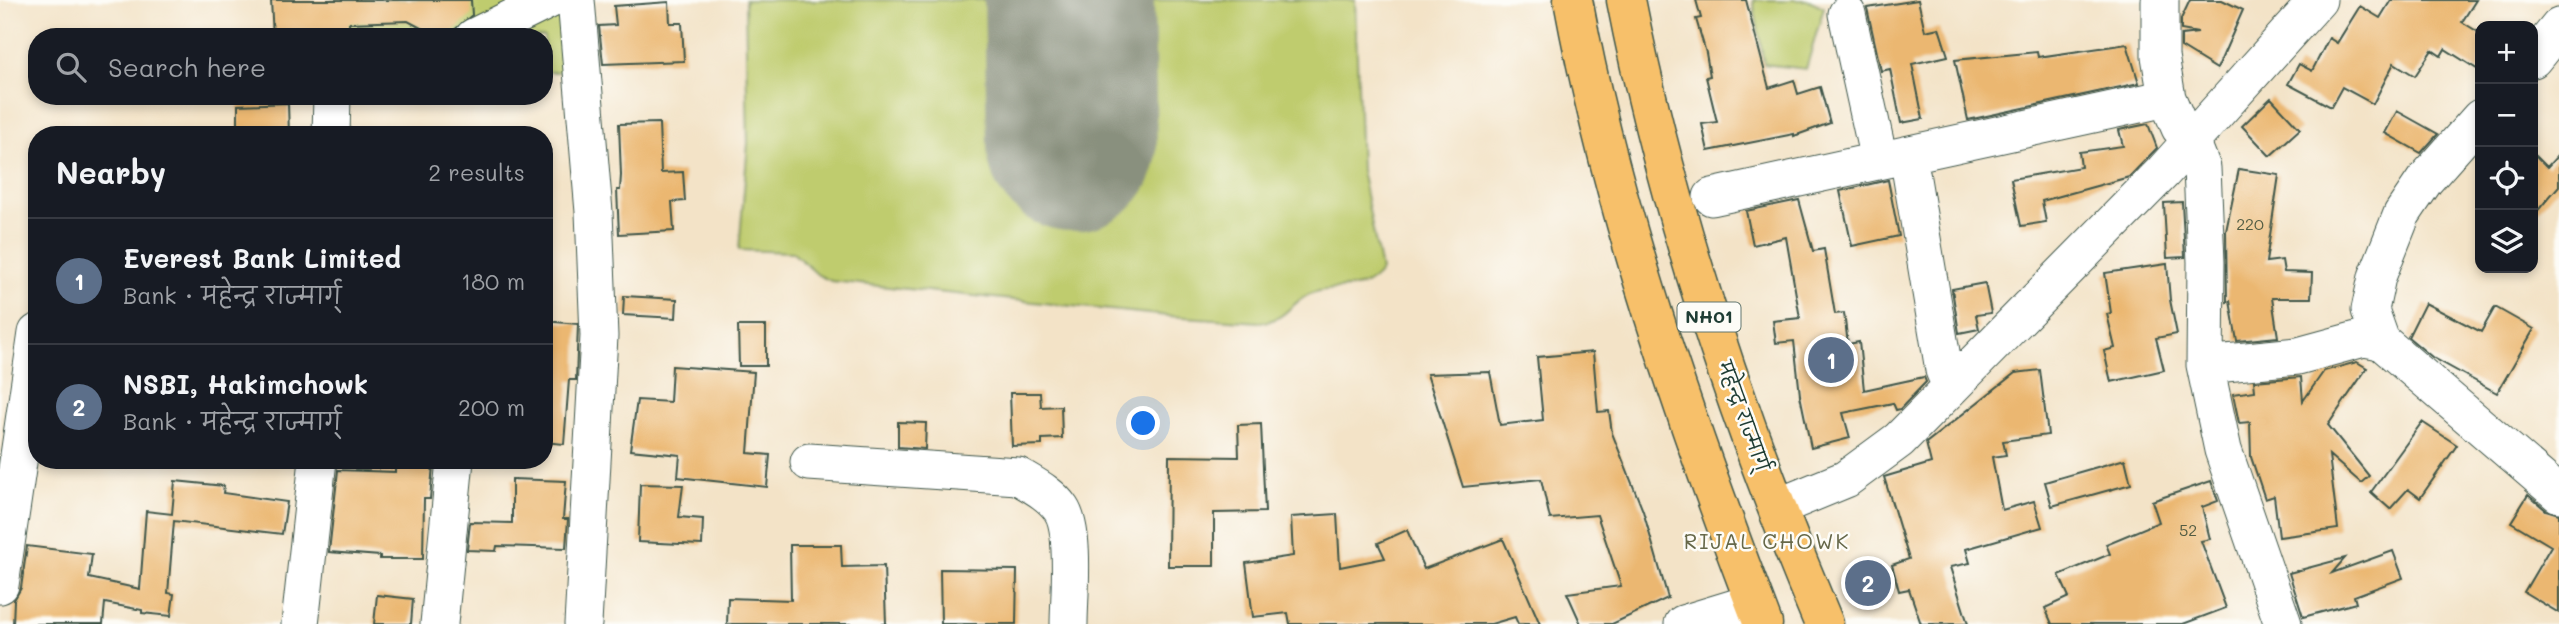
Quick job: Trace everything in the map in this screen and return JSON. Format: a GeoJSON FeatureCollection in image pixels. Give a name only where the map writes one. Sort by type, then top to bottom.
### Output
{"type":"FeatureCollection","features":[{"type":"Feature","properties":{"kind":"highway","name":"NH01"},"geometry":{"type":"LineString","coordinates":[[1573,0],[1633,255],[1707,478],[1759,613]]}},
{"type":"Feature","properties":{"kind":"highway","name":"महेन्द्र राज्मार्ग्"},"geometry":{"type":"LineString","coordinates":[[1626,0],[1674,206],[1728,376],[1824,624]]}},
{"type":"Feature","properties":{"kind":"street"},"geometry":{"type":"LineString","coordinates":[[492,28],[550,0]]}},
{"type":"Feature","properties":{"kind":"street"},"geometry":{"type":"LineString","coordinates":[[576,0],[594,212],[599,336],[583,624]]}},
{"type":"Feature","properties":{"kind":"street"},"geometry":{"type":"LineString","coordinates":[[2160,0],[2160,56],[2167,98],[2180,128],[2190,138],[2202,168],[2206,262],[2205,365],[2223,450],[2283,624]]}},
{"type":"Feature","properties":{"kind":"street"},"geometry":{"type":"LineString","coordinates":[[1778,507],[1846,479],[1899,440],[2163,172],[2190,138],[2318,0]]}},
{"type":"Feature","properties":{"kind":"street"},"geometry":{"type":"LineString","coordinates":[[1847,14],[1894,158],[1944,370],[1951,387]]}},
{"type":"Feature","properties":{"kind":"street"},"geometry":{"type":"LineString","coordinates":[[2538,53],[2559,27]]}},
{"type":"Feature","properties":{"kind":"street"},"geometry":{"type":"LineString","coordinates":[[1712,197],[2167,98]]}},
{"type":"Feature","properties":{"kind":"street"},"geometry":{"type":"LineString","coordinates":[[331,126],[332,105]]}},
{"type":"Feature","properties":{"kind":"street"},"geometry":{"type":"LineString","coordinates":[[2475,124],[2425,180],[2402,214],[2377,277],[2370,310],[2381,341],[2559,494]]}},
{"type":"Feature","properties":{"kind":"street"},"geometry":{"type":"LineString","coordinates":[[2205,365],[2298,356],[2364,338],[2381,341]]}},
{"type":"Feature","properties":{"kind":"street"},"geometry":{"type":"LineString","coordinates":[[0,585],[28,394]]}},
{"type":"Feature","properties":{"kind":"street"},"geometry":{"type":"LineString","coordinates":[[809,462],[1018,476],[1045,492],[1063,510],[1068,535],[1069,624]]}},
{"type":"Feature","properties":{"kind":"street"},"geometry":{"type":"LineString","coordinates":[[300,624],[317,469]]}},
{"type":"Feature","properties":{"kind":"street"},"geometry":{"type":"LineString","coordinates":[[439,624],[454,469]]}},
{"type":"Feature","properties":{"kind":"street"},"geometry":{"type":"LineString","coordinates":[[1683,624],[1759,613]]}},
{"type":"Feature","properties":{"kind":"green space"},"geometry":{"type":"Polygon","coordinates":[[[332,0],[564,0],[567,72],[553,72],[553,28],[332,28],[332,0]]]}},
{"type":"Feature","properties":{"kind":"green space"},"geometry":{"type":"Polygon","coordinates":[[[745,0],[1004,0],[1009,164],[1118,158],[1115,0],[1355,0],[1361,170],[1381,270],[1367,283],[1312,293],[1283,315],[1260,322],[1168,316],[831,281],[818,275],[792,252],[739,250],[748,143],[745,0]]]}},
{"type":"Feature","properties":{"kind":"green space"},"geometry":{"type":"Polygon","coordinates":[[[1753,0],[1809,0],[1824,7],[1806,69],[1764,64],[1753,0]]]}},
{"type":"Feature","properties":{"kind":"building"},"geometry":{"type":"Polygon","coordinates":[[[271,0],[471,0],[472,15],[457,28],[421,28],[408,21],[349,23],[349,28],[273,28],[271,0]]]}},
{"type":"Feature","properties":{"kind":"building"},"geometry":{"type":"Polygon","coordinates":[[[1696,0],[1746,0],[1769,88],[1794,80],[1798,94],[1820,87],[1830,123],[1794,136],[1708,151],[1702,124],[1717,122],[1706,77],[1710,76],[1706,53],[1696,19],[1701,18],[1696,0]]]}},
{"type":"Feature","properties":{"kind":"building"},"geometry":{"type":"Polygon","coordinates":[[[1918,0],[1925,31],[1939,28],[1948,56],[1912,64],[1923,119],[1901,123],[1890,69],[1881,71],[1867,8],[1918,0]]]}},
{"type":"Feature","properties":{"kind":"building"},"geometry":{"type":"Polygon","coordinates":[[[2190,0],[2222,0],[2243,10],[2217,69],[2181,47],[2181,35],[2198,33],[2181,30],[2181,19],[2190,0]]]}},
{"type":"Feature","properties":{"kind":"building"},"geometry":{"type":"Polygon","coordinates":[[[2391,0],[2476,0],[2462,22],[2475,30],[2475,68],[2445,49],[2441,56],[2432,50],[2415,76],[2394,63],[2373,104],[2342,87],[2331,107],[2288,84],[2299,64],[2312,71],[2329,38],[2337,43],[2360,6],[2380,18],[2391,0]]]}},
{"type":"Feature","properties":{"kind":"building"},"geometry":{"type":"Polygon","coordinates":[[[669,2],[670,23],[682,23],[684,61],[603,64],[599,26],[616,25],[614,6],[669,2]]]}},
{"type":"Feature","properties":{"kind":"building"},"geometry":{"type":"Polygon","coordinates":[[[2127,44],[2139,83],[1968,120],[1955,60],[2037,52],[2038,57],[2127,44]]]}},
{"type":"Feature","properties":{"kind":"building"},"geometry":{"type":"Polygon","coordinates":[[[2271,98],[2300,129],[2270,156],[2242,126],[2271,98]]]}},
{"type":"Feature","properties":{"kind":"building"},"geometry":{"type":"Polygon","coordinates":[[[238,105],[288,105],[289,126],[238,126],[238,105]]]}},
{"type":"Feature","properties":{"kind":"building"},"geometry":{"type":"Polygon","coordinates":[[[2397,111],[2438,134],[2421,153],[2385,133],[2397,111]]]}},
{"type":"Feature","properties":{"kind":"building"},"geometry":{"type":"Polygon","coordinates":[[[659,123],[661,173],[683,172],[685,201],[672,202],[674,231],[619,234],[619,124],[659,123]]]}},
{"type":"Feature","properties":{"kind":"building"},"geometry":{"type":"Polygon","coordinates":[[[2148,124],[2157,148],[2129,177],[2042,201],[2046,222],[2021,226],[2011,179],[2081,167],[2079,152],[2123,146],[2119,130],[2148,124]]]}},
{"type":"Feature","properties":{"kind":"building"},"geometry":{"type":"Polygon","coordinates":[[[2559,154],[2559,186],[2538,210],[2538,158],[2547,167],[2559,154]]]}},
{"type":"Feature","properties":{"kind":"building"},"geometry":{"type":"Polygon","coordinates":[[[2239,169],[2279,175],[2266,262],[2282,260],[2284,272],[2312,273],[2311,298],[2272,298],[2278,337],[2237,341],[2230,301],[2227,302],[2226,231],[2239,169]]]}},
{"type":"Feature","properties":{"kind":"building"},"geometry":{"type":"Polygon","coordinates":[[[1888,180],[1899,236],[1852,246],[1840,191],[1888,180]]]}},
{"type":"Feature","properties":{"kind":"building"},"geometry":{"type":"Polygon","coordinates":[[[1799,200],[1813,251],[1824,249],[1835,314],[1844,313],[1848,344],[1859,342],[1864,390],[1924,377],[1926,382],[1900,409],[1896,410],[1893,403],[1843,413],[1850,438],[1811,448],[1800,395],[1794,341],[1776,343],[1773,321],[1800,318],[1786,237],[1753,245],[1746,211],[1799,200]]]}},
{"type":"Feature","properties":{"kind":"building"},"geometry":{"type":"Polygon","coordinates":[[[2182,202],[2185,257],[2167,258],[2164,203],[2182,202]]]}},
{"type":"Feature","properties":{"kind":"building"},"geometry":{"type":"Polygon","coordinates":[[[2167,264],[2170,300],[2177,334],[2156,338],[2164,370],[2111,382],[2104,351],[2115,348],[2107,314],[2111,313],[2105,273],[2167,264]]]}},
{"type":"Feature","properties":{"kind":"building"},"geometry":{"type":"Polygon","coordinates":[[[1985,283],[1991,313],[1976,315],[1979,329],[1959,333],[1952,289],[1985,283]]]}},
{"type":"Feature","properties":{"kind":"building"},"geometry":{"type":"Polygon","coordinates":[[[624,296],[677,299],[676,318],[623,315],[624,296]]]}},
{"type":"Feature","properties":{"kind":"building"},"geometry":{"type":"Polygon","coordinates":[[[2425,303],[2481,332],[2495,307],[2534,329],[2497,393],[2432,357],[2408,337],[2425,303]]]}},
{"type":"Feature","properties":{"kind":"building"},"geometry":{"type":"Polygon","coordinates":[[[553,322],[578,324],[576,380],[569,380],[564,444],[553,443],[553,322]]]}},
{"type":"Feature","properties":{"kind":"building"},"geometry":{"type":"Polygon","coordinates":[[[738,326],[766,326],[766,366],[739,366],[738,326]]]}},
{"type":"Feature","properties":{"kind":"building"},"geometry":{"type":"Polygon","coordinates":[[[1593,352],[1598,412],[1609,411],[1612,433],[1643,511],[1668,598],[1612,624],[1581,624],[1567,593],[1621,586],[1597,515],[1550,519],[1541,479],[1463,487],[1427,374],[1490,372],[1500,425],[1543,420],[1537,357],[1593,352]]]}},
{"type":"Feature","properties":{"kind":"building"},"geometry":{"type":"Polygon","coordinates":[[[2357,362],[2367,368],[2328,425],[2369,476],[2361,483],[2329,455],[2338,529],[2279,537],[2274,496],[2265,499],[2251,457],[2250,422],[2239,423],[2233,394],[2255,391],[2254,381],[2301,377],[2303,401],[2324,371],[2357,362]]]}},
{"type":"Feature","properties":{"kind":"building"},"geometry":{"type":"Polygon","coordinates":[[[672,366],[754,372],[748,453],[770,455],[767,487],[678,477],[680,455],[630,450],[637,400],[670,402],[672,366]]]}},
{"type":"Feature","properties":{"kind":"building"},"geometry":{"type":"Polygon","coordinates":[[[2040,370],[2048,435],[2003,441],[2006,455],[1992,457],[2002,510],[2034,501],[2042,527],[1966,549],[1970,563],[1950,567],[1968,624],[1921,624],[1909,589],[1899,591],[1892,565],[1909,559],[1884,477],[1931,463],[1926,443],[2015,373],[2040,370]]]}},
{"type":"Feature","properties":{"kind":"building"},"geometry":{"type":"Polygon","coordinates":[[[1010,393],[1040,393],[1041,407],[1061,406],[1062,438],[1042,439],[1042,445],[1012,446],[1010,393]]]}},
{"type":"Feature","properties":{"kind":"building"},"geometry":{"type":"Polygon","coordinates":[[[898,422],[926,423],[925,449],[898,447],[898,422]]]}},
{"type":"Feature","properties":{"kind":"building"},"geometry":{"type":"Polygon","coordinates":[[[2422,422],[2457,445],[2420,498],[2408,489],[2390,509],[2371,492],[2422,422]]]}},
{"type":"Feature","properties":{"kind":"building"},"geometry":{"type":"Polygon","coordinates":[[[1261,424],[1265,512],[1214,513],[1214,566],[1168,566],[1169,456],[1239,457],[1238,425],[1261,424]]]}},
{"type":"Feature","properties":{"kind":"building"},"geometry":{"type":"Polygon","coordinates":[[[2125,459],[2131,484],[2052,506],[2045,482],[2125,459]]]}},
{"type":"Feature","properties":{"kind":"building"},"geometry":{"type":"Polygon","coordinates":[[[395,469],[433,469],[430,499],[424,499],[423,559],[380,559],[380,556],[329,552],[338,470],[395,472],[395,469]]]}},
{"type":"Feature","properties":{"kind":"building"},"geometry":{"type":"Polygon","coordinates":[[[512,479],[566,481],[563,519],[568,519],[566,548],[497,546],[496,551],[467,550],[470,522],[512,523],[512,479]]]}},
{"type":"Feature","properties":{"kind":"building"},"geometry":{"type":"Polygon","coordinates":[[[175,481],[224,486],[223,493],[287,502],[282,534],[174,521],[168,593],[174,594],[171,616],[142,613],[142,610],[105,603],[103,624],[13,624],[14,600],[21,588],[27,546],[92,554],[89,578],[140,589],[146,511],[172,514],[175,481]]]}},
{"type":"Feature","properties":{"kind":"building"},"geometry":{"type":"Polygon","coordinates":[[[2211,481],[2218,501],[2202,507],[2210,539],[2201,541],[2226,608],[2183,624],[2052,624],[2045,608],[2069,597],[2059,575],[2110,554],[2106,544],[2159,522],[2152,501],[2211,481]]]}},
{"type":"Feature","properties":{"kind":"building"},"geometry":{"type":"Polygon","coordinates":[[[640,484],[683,485],[679,517],[703,519],[702,545],[638,542],[640,484]]]}},
{"type":"Feature","properties":{"kind":"building"},"geometry":{"type":"Polygon","coordinates":[[[2528,495],[2546,510],[2559,514],[2559,613],[2524,592],[2551,546],[2511,522],[2528,495]]]}},
{"type":"Feature","properties":{"kind":"building"},"geometry":{"type":"Polygon","coordinates":[[[1337,514],[1340,567],[1385,558],[1378,543],[1407,530],[1424,569],[1503,539],[1540,624],[1518,624],[1515,617],[1491,624],[1290,624],[1288,613],[1253,617],[1246,563],[1293,556],[1291,517],[1337,514]]]}},
{"type":"Feature","properties":{"kind":"building"},"geometry":{"type":"Polygon","coordinates":[[[790,545],[841,545],[842,567],[884,566],[886,624],[727,624],[728,598],[791,600],[790,545]]]}},
{"type":"Feature","properties":{"kind":"building"},"geometry":{"type":"Polygon","coordinates":[[[2393,551],[2403,578],[2354,596],[2356,603],[2303,617],[2289,573],[2345,558],[2332,573],[2393,551]]]}},
{"type":"Feature","properties":{"kind":"building"},"geometry":{"type":"Polygon","coordinates":[[[940,569],[1017,570],[1016,624],[941,624],[940,569]]]}},
{"type":"Feature","properties":{"kind":"building"},"geometry":{"type":"Polygon","coordinates":[[[377,595],[413,599],[411,624],[374,624],[377,595]]]}},
{"type":"Feature","properties":{"kind":"runway"},"geometry":{"type":"LineString","coordinates":[[1069,0],[1072,146]]}},
{"type":"Feature","properties":{"kind":"place","name":"Everest Bank Limited"},"geometry":{"type":"Point","coordinates":[1831,360]}},
{"type":"Feature","properties":{"kind":"place","name":"NSBI, Hakimchowk"},"geometry":{"type":"Point","coordinates":[1868,583]}},
{"type":"Feature","properties":{"kind":"district","name":"RIJAL CHOWK"},"geometry":{"type":"Point","coordinates":[1767,542]}}]}
